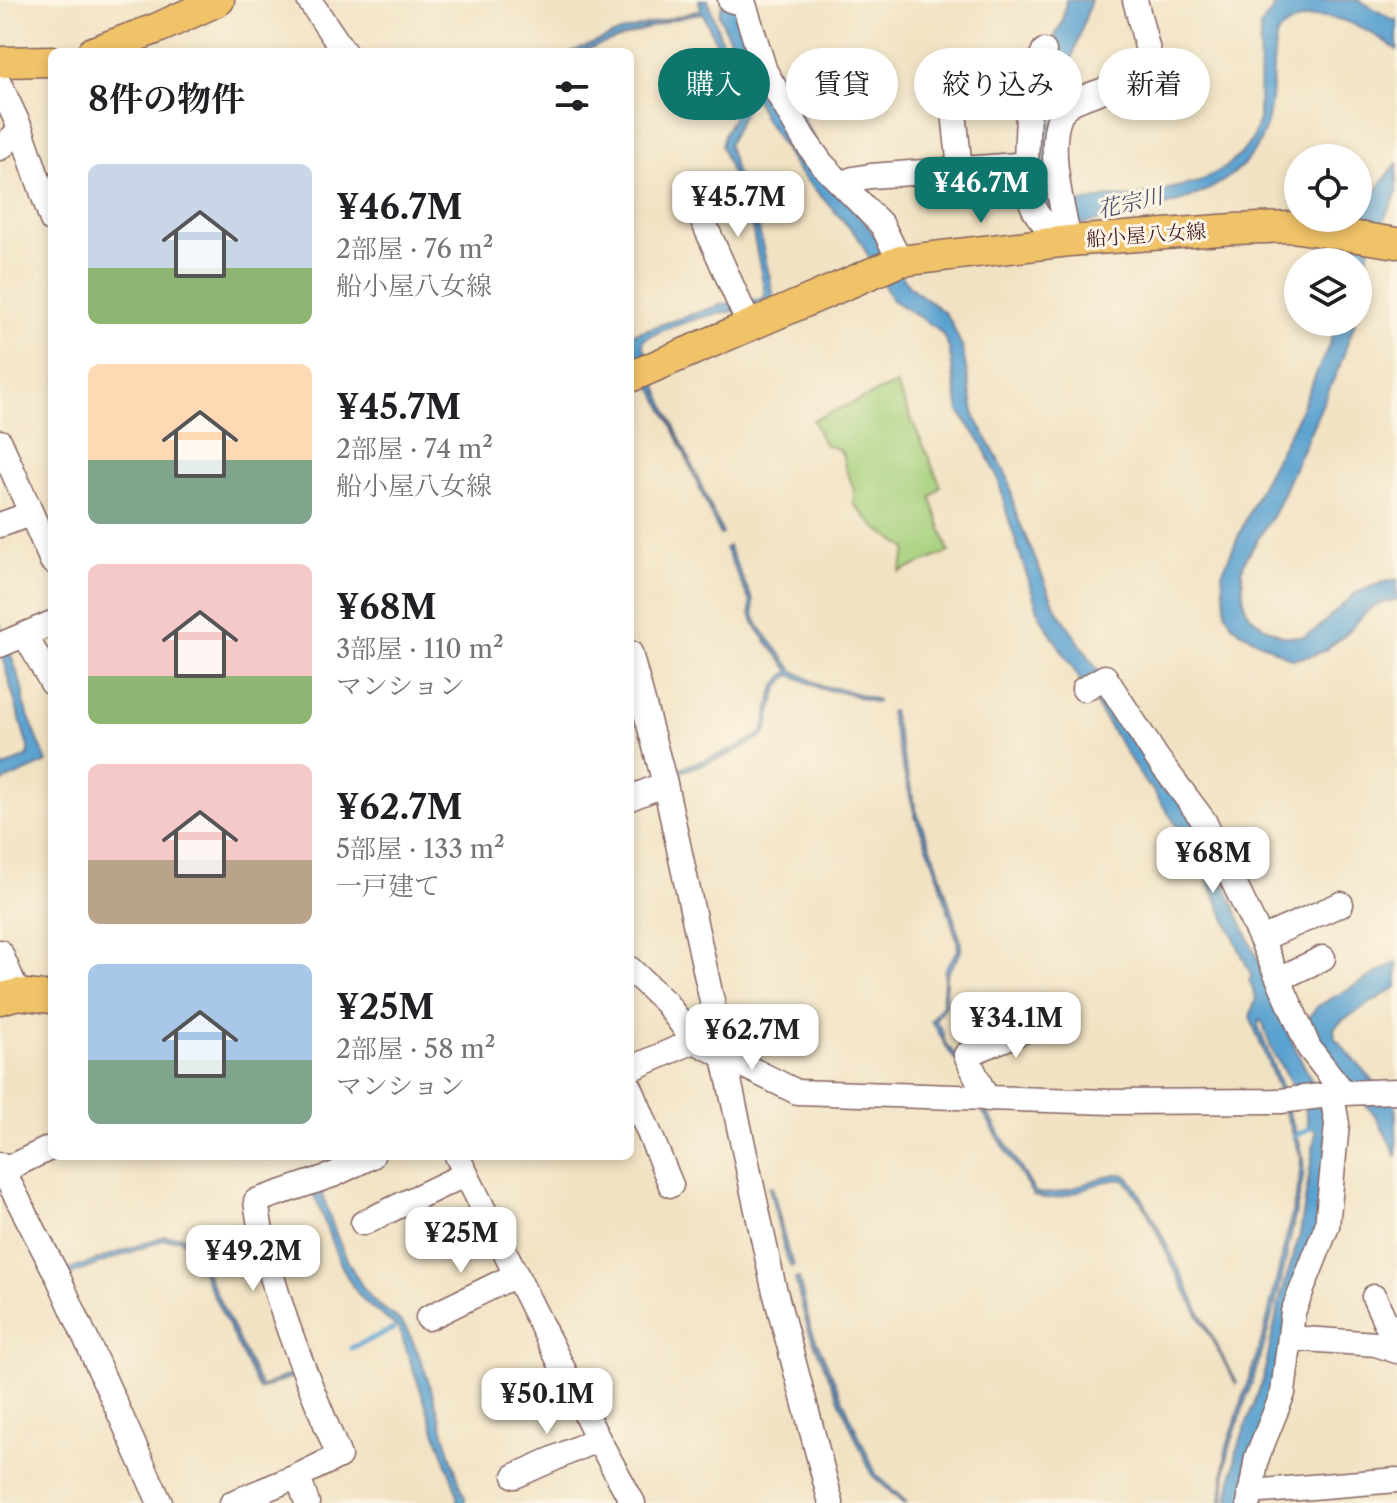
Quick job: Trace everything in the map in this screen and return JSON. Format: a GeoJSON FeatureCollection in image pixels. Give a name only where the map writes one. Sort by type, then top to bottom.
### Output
{"type":"FeatureCollection","features":[{"type":"Feature","properties":{"kind":"main road"},"geometry":{"type":"LineString","coordinates":[[104,48],[219,0]]}},
{"type":"Feature","properties":{"kind":"main road"},"geometry":{"type":"LineString","coordinates":[[0,62],[48,61]]}},
{"type":"Feature","properties":{"kind":"main road","name":"船小屋八女線"},"geometry":{"type":"LineString","coordinates":[[641,372],[744,314],[890,266],[1068,236],[1292,227],[1386,242]]}},
{"type":"Feature","properties":{"kind":"street"},"geometry":{"type":"LineString","coordinates":[[309,0],[341,48]]}},
{"type":"Feature","properties":{"kind":"street"},"geometry":{"type":"LineString","coordinates":[[1068,236],[1054,152],[1057,121],[1068,105],[1154,74],[1135,0]]}},
{"type":"Feature","properties":{"kind":"street"},"geometry":{"type":"LineString","coordinates":[[740,2],[765,71],[804,139],[822,164],[882,225],[890,266]]}},
{"type":"Feature","properties":{"kind":"street"},"geometry":{"type":"LineString","coordinates":[[0,85],[21,130],[48,208]]}},
{"type":"Feature","properties":{"kind":"street"},"geometry":{"type":"LineString","coordinates":[[955,120],[960,169]]}},
{"type":"Feature","properties":{"kind":"street"},"geometry":{"type":"LineString","coordinates":[[1021,169],[1026,162],[1028,120]]}},
{"type":"Feature","properties":{"kind":"street"},"geometry":{"type":"LineString","coordinates":[[0,148],[21,130]]}},
{"type":"Feature","properties":{"kind":"street"},"geometry":{"type":"LineString","coordinates":[[843,184],[871,176],[1016,165],[1021,169],[1040,219],[1048,227],[1068,236]]}},
{"type":"Feature","properties":{"kind":"street"},"geometry":{"type":"LineString","coordinates":[[693,198],[744,314]]}},
{"type":"Feature","properties":{"kind":"street"},"geometry":{"type":"LineString","coordinates":[[0,442],[48,552]]}},
{"type":"Feature","properties":{"kind":"street"},"geometry":{"type":"LineString","coordinates":[[0,525],[30,514]]}},
{"type":"Feature","properties":{"kind":"street"},"geometry":{"type":"LineString","coordinates":[[0,645],[48,625]]}},
{"type":"Feature","properties":{"kind":"street"},"geometry":{"type":"LineString","coordinates":[[25,635],[48,676]]}},
{"type":"Feature","properties":{"kind":"street"},"geometry":{"type":"LineString","coordinates":[[634,668],[665,784],[773,1284],[831,1503]]}},
{"type":"Feature","properties":{"kind":"street"},"geometry":{"type":"LineString","coordinates":[[1093,684],[1105,677],[1157,758],[1204,821],[1309,1048],[1337,1095],[1327,1226],[1293,1312],[1283,1393],[1257,1457],[1250,1498],[1397,1480]]}},
{"type":"Feature","properties":{"kind":"street"},"geometry":{"type":"LineString","coordinates":[[634,796],[665,784]]}},
{"type":"Feature","properties":{"kind":"street"},"geometry":{"type":"LineString","coordinates":[[1261,939],[1341,904]]}},
{"type":"Feature","properties":{"kind":"street"},"geometry":{"type":"LineString","coordinates":[[0,952],[34,996]]}},
{"type":"Feature","properties":{"kind":"street"},"geometry":{"type":"LineString","coordinates":[[1279,979],[1323,958]]}},
{"type":"Feature","properties":{"kind":"street"},"geometry":{"type":"LineString","coordinates":[[634,973],[666,1003],[694,1041],[797,1092],[1111,1102],[1281,1101],[1393,1090]]}},
{"type":"Feature","properties":{"kind":"street"},"geometry":{"type":"LineString","coordinates":[[987,1099],[966,1055],[1045,1022]]}},
{"type":"Feature","properties":{"kind":"street"},"geometry":{"type":"LineString","coordinates":[[634,1067],[694,1041]]}},
{"type":"Feature","properties":{"kind":"street"},"geometry":{"type":"LineString","coordinates":[[634,1097],[671,1185]]}},
{"type":"Feature","properties":{"kind":"street"},"geometry":{"type":"LineString","coordinates":[[48,1149],[1,1169],[58,1277],[160,1503]]}},
{"type":"Feature","properties":{"kind":"street"},"geometry":{"type":"LineString","coordinates":[[232,1503],[339,1456],[302,1369],[262,1243],[256,1201],[333,1175],[364,1160]]}},
{"type":"Feature","properties":{"kind":"street"},"geometry":{"type":"LineString","coordinates":[[363,1223],[461,1165],[633,1503]]}},
{"type":"Feature","properties":{"kind":"street"},"geometry":{"type":"LineString","coordinates":[[428,1318],[516,1275]]}},
{"type":"Feature","properties":{"kind":"street"},"geometry":{"type":"LineString","coordinates":[[1374,1297],[1397,1349]]}},
{"type":"Feature","properties":{"kind":"street"},"geometry":{"type":"LineString","coordinates":[[1291,1338],[1376,1344],[1397,1349]]}},
{"type":"Feature","properties":{"kind":"street"},"geometry":{"type":"LineString","coordinates":[[515,1476],[598,1439]]}},
{"type":"Feature","properties":{"kind":"street"},"geometry":{"type":"LineString","coordinates":[[298,1476],[307,1503]]}},
{"type":"Feature","properties":{"kind":"green space"},"geometry":{"type":"Polygon","coordinates":[[[896,384],[941,486],[931,498],[949,552],[900,572],[907,549],[875,527],[853,503],[854,490],[843,455],[838,449],[824,444],[813,420],[896,384]]]}},
{"type":"Feature","properties":{"kind":"water"},"geometry":{"type":"Polygon","coordinates":[[[699,0],[708,0],[725,48],[718,48],[703,13],[671,20],[591,48],[581,48],[621,32],[701,10],[699,0]]]}},
{"type":"Feature","properties":{"kind":"water"},"geometry":{"type":"Polygon","coordinates":[[[723,0],[742,11],[763,48],[733,48],[719,15],[723,0]]]}},
{"type":"Feature","properties":{"kind":"water"},"geometry":{"type":"Polygon","coordinates":[[[1066,0],[1091,0],[1075,48],[1049,48],[1063,20],[1066,0]]]}},
{"type":"Feature","properties":{"kind":"water","name":"花宗川"},"geometry":{"type":"Polygon","coordinates":[[[1284,0],[1359,0],[1395,21],[1397,19],[1397,50],[1352,24],[1321,17],[1306,18],[1277,34],[1271,104],[1266,126],[1254,152],[1235,172],[1212,188],[1185,200],[1127,215],[1072,226],[1062,225],[1035,201],[1030,142],[1034,120],[1053,120],[1059,202],[1130,198],[1199,182],[1226,167],[1253,138],[1259,119],[1260,27],[1276,5],[1284,0]]]}},
{"type":"Feature","properties":{"kind":"water"},"geometry":{"type":"Polygon","coordinates":[[[770,61],[786,89],[786,120],[804,120],[846,195],[910,287],[945,313],[951,322],[962,347],[975,417],[1008,478],[1016,514],[1055,606],[1195,817],[1282,1014],[1281,1019],[1322,1102],[1326,1104],[1327,1205],[1286,1334],[1244,1503],[1228,1503],[1237,1450],[1263,1379],[1280,1299],[1300,1234],[1316,1131],[1308,1125],[1299,1097],[1259,1020],[1258,1025],[1283,1092],[1280,1094],[1250,1017],[1256,998],[1249,979],[1252,977],[1196,854],[1147,786],[1040,616],[998,478],[982,444],[959,411],[949,348],[943,335],[892,300],[858,237],[798,171],[766,120],[770,120],[770,61]]]}},
{"type":"Feature","properties":{"kind":"water"},"geometry":{"type":"Polygon","coordinates":[[[732,120],[740,120],[728,145],[739,183],[759,230],[776,306],[725,312],[691,321],[644,339],[643,344],[659,392],[723,534],[720,535],[672,425],[638,361],[634,334],[723,304],[763,299],[765,293],[752,227],[721,146],[732,120]]]}},
{"type":"Feature","properties":{"kind":"water"},"geometry":{"type":"Polygon","coordinates":[[[1397,163],[1397,193],[1370,248],[1344,248],[1350,232],[1372,232],[1372,197],[1397,163]]]}},
{"type":"Feature","properties":{"kind":"water"},"geometry":{"type":"Polygon","coordinates":[[[1332,336],[1350,336],[1274,513],[1245,560],[1242,570],[1245,607],[1263,626],[1283,636],[1303,637],[1317,629],[1354,594],[1377,584],[1397,579],[1397,600],[1378,604],[1367,611],[1345,635],[1325,650],[1292,659],[1244,634],[1232,624],[1226,613],[1222,573],[1332,336]]]}},
{"type":"Feature","properties":{"kind":"water"},"geometry":{"type":"Polygon","coordinates":[[[728,546],[753,601],[759,626],[794,671],[822,686],[877,700],[876,703],[822,689],[791,675],[779,687],[765,735],[729,755],[678,773],[677,769],[732,750],[762,733],[773,691],[790,671],[758,630],[750,614],[750,602],[725,548],[728,546]]]}},
{"type":"Feature","properties":{"kind":"water"},"geometry":{"type":"Polygon","coordinates":[[[0,623],[24,693],[24,705],[47,762],[0,783],[0,769],[28,756],[29,751],[0,649],[0,623]]]}},
{"type":"Feature","properties":{"kind":"water"},"geometry":{"type":"Polygon","coordinates":[[[892,711],[917,813],[935,857],[961,942],[961,952],[946,975],[945,1005],[935,1021],[942,1030],[945,1042],[959,1059],[956,1061],[931,1021],[942,1005],[945,968],[958,950],[957,940],[934,864],[915,816],[889,712],[892,711]]]}},
{"type":"Feature","properties":{"kind":"water"},"geometry":{"type":"Polygon","coordinates":[[[1397,962],[1397,987],[1334,1028],[1335,1038],[1375,1083],[1395,1098],[1397,1157],[1376,1116],[1331,1067],[1307,1019],[1318,1006],[1397,962]]]}},
{"type":"Feature","properties":{"kind":"water"},"geometry":{"type":"Polygon","coordinates":[[[1287,1109],[1302,1152],[1303,1178],[1263,1349],[1230,1447],[1224,1502],[1221,1501],[1226,1450],[1264,1333],[1299,1183],[1301,1157],[1284,1110],[1287,1109]]]}},
{"type":"Feature","properties":{"kind":"water"},"geometry":{"type":"Polygon","coordinates":[[[986,1110],[1035,1192],[1059,1192],[1107,1176],[1125,1175],[1163,1236],[1236,1384],[1181,1283],[1146,1209],[1127,1183],[1112,1180],[1056,1198],[1033,1195],[983,1112],[986,1110]]]}},
{"type":"Feature","properties":{"kind":"water"},"geometry":{"type":"Polygon","coordinates":[[[371,1160],[383,1160],[328,1186],[322,1193],[354,1274],[371,1298],[403,1325],[417,1350],[465,1503],[457,1503],[457,1493],[399,1329],[365,1302],[348,1278],[313,1187],[371,1160]]]}},
{"type":"Feature","properties":{"kind":"water"},"geometry":{"type":"Polygon","coordinates":[[[772,1186],[794,1265],[791,1267],[769,1187],[772,1186]]]}},
{"type":"Feature","properties":{"kind":"water"},"geometry":{"type":"Polygon","coordinates":[[[164,1236],[182,1236],[194,1247],[261,1387],[295,1372],[297,1375],[259,1390],[191,1249],[180,1239],[163,1240],[68,1276],[66,1271],[164,1236]]]}},
{"type":"Feature","properties":{"kind":"water"},"geometry":{"type":"Polygon","coordinates":[[[799,1278],[810,1326],[876,1474],[907,1503],[903,1503],[872,1475],[808,1329],[795,1279],[799,1278]]]}},
{"type":"Feature","properties":{"kind":"waterway"},"geometry":{"type":"LineString","coordinates":[[1296,1136],[1314,1125]]}},
{"type":"Feature","properties":{"kind":"waterway"},"geometry":{"type":"LineString","coordinates":[[351,1348],[393,1329]]}}]}
